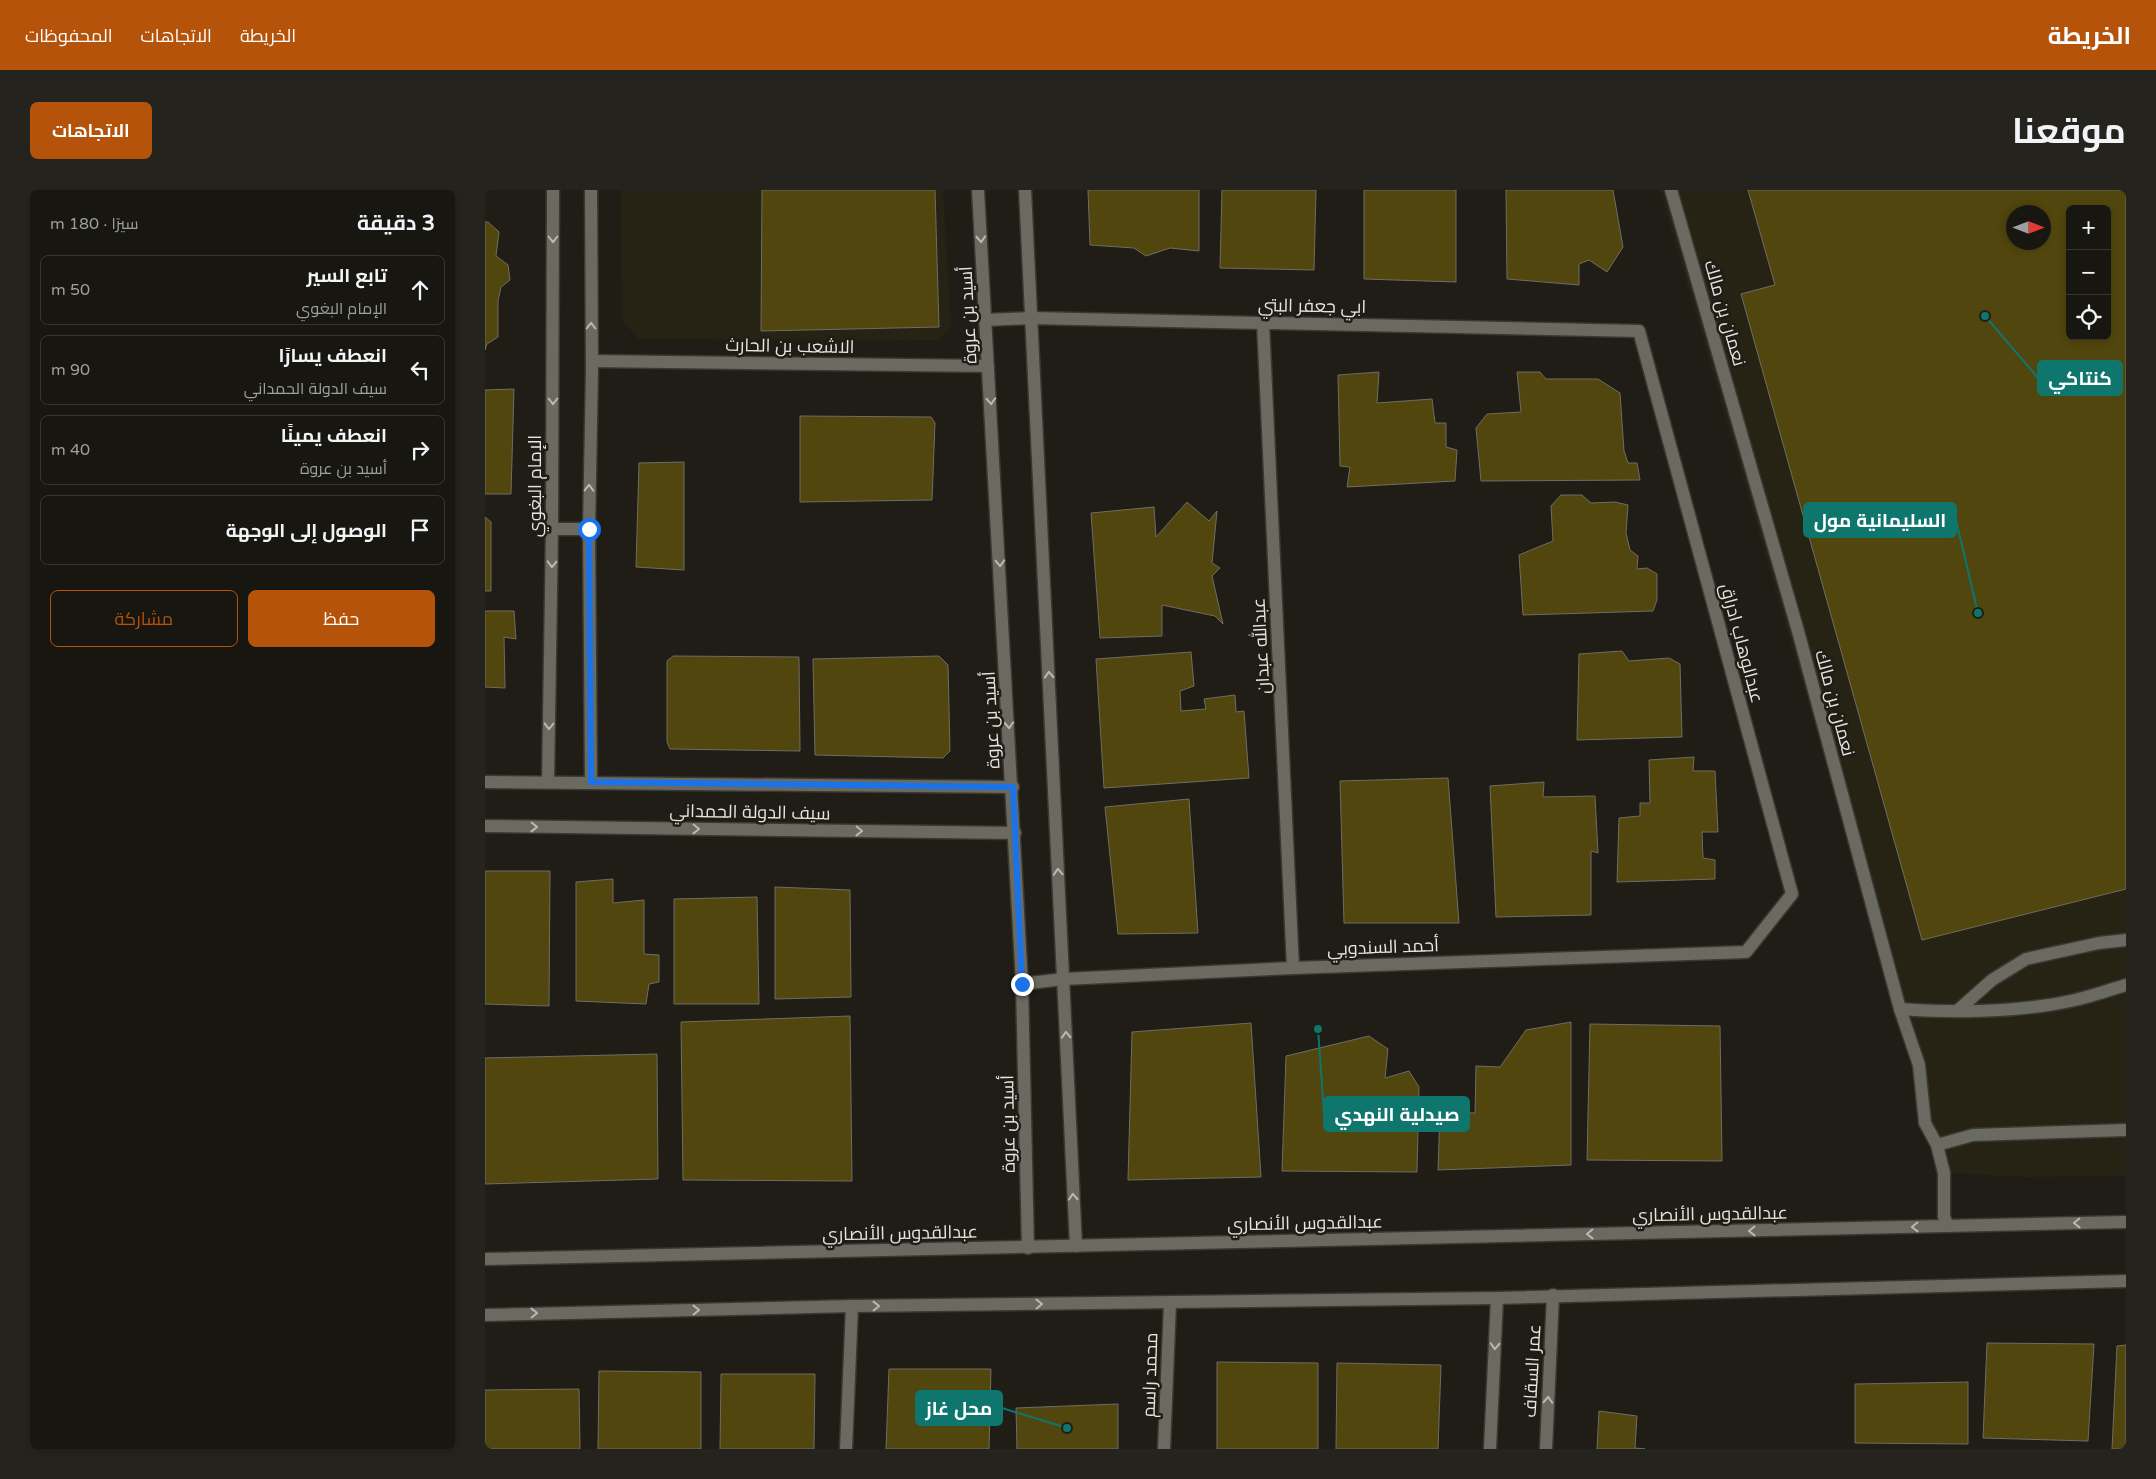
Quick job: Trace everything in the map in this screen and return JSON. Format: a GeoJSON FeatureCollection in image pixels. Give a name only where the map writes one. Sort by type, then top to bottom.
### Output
{"type":"FeatureCollection","features":[{"type":"Feature","properties":{"kind":"street","name":"الإمام البغوي"},"geometry":{"type":"LineString","coordinates":[[548,782],[552,529],[553,190]]}},
{"type":"Feature","properties":{"kind":"street"},"geometry":{"type":"LineString","coordinates":[[591,190],[589,529],[591,782]]}},
{"type":"Feature","properties":{"kind":"street","name":"أسيد بن عروة"},"geometry":{"type":"LineString","coordinates":[[979,190],[1013,787],[1022,984],[1028,1248]]}},
{"type":"Feature","properties":{"kind":"street"},"geometry":{"type":"LineString","coordinates":[[1025,190],[1076,1246]]}},
{"type":"Feature","properties":{"kind":"street","name":"نعمان بن مالك"},"geometry":{"type":"LineString","coordinates":[[1671,190],[1798,631],[1900,1009],[1919,1065],[1925,1123],[1937,1145],[1944,1173],[1944,1218],[1948,1226]]}},
{"type":"Feature","properties":{"kind":"street","name":"ابي جعفر البتي"},"geometry":{"type":"LineString","coordinates":[[986,320],[1032,318],[1639,330]]}},
{"type":"Feature","properties":{"kind":"street","name":"عبدالله عبدان"},"geometry":{"type":"LineString","coordinates":[[1263,323],[1293,968]]}},
{"type":"Feature","properties":{"kind":"street","name":"عبدالوهاب ادراق"},"geometry":{"type":"LineString","coordinates":[[1639,330],[1792,894],[1746,952]]}},
{"type":"Feature","properties":{"kind":"street","name":"الاشعب بن الحارث"},"geometry":{"type":"LineString","coordinates":[[591,361],[988,366]]}},
{"type":"Feature","properties":{"kind":"street"},"geometry":{"type":"LineString","coordinates":[[552,529],[589,529]]}},
{"type":"Feature","properties":{"kind":"street","name":"سيف الدولة الحمداني"},"geometry":{"type":"LineString","coordinates":[[485,782],[1013,787]]}},
{"type":"Feature","properties":{"kind":"street","name":"سيف الدولة الحمداني"},"geometry":{"type":"LineString","coordinates":[[485,826],[1015,833]]}},
{"type":"Feature","properties":{"kind":"street"},"geometry":{"type":"LineString","coordinates":[[1957,1011],[1992,980],[2026,959],[2099,942],[2126,940]]}},
{"type":"Feature","properties":{"kind":"street","name":"أحمد السندوبي"},"geometry":{"type":"LineString","coordinates":[[1022,984],[1063,980],[1293,968],[1746,952]]}},
{"type":"Feature","properties":{"kind":"street"},"geometry":{"type":"LineString","coordinates":[[1900,1009],[1957,1011],[2019,1009],[2075,1000],[2126,985]]}},
{"type":"Feature","properties":{"kind":"street"},"geometry":{"type":"LineString","coordinates":[[1937,1145],[1973,1135],[2126,1130]]}},
{"type":"Feature","properties":{"kind":"street","name":"عبدالقدوس الأنصاري"},"geometry":{"type":"LineString","coordinates":[[485,1259],[2126,1222]]}},
{"type":"Feature","properties":{"kind":"street"},"geometry":{"type":"LineString","coordinates":[[485,1314],[852,1306],[1497,1298],[2126,1281]]}},
{"type":"Feature","properties":{"kind":"street","name":"عمر السقاف"},"geometry":{"type":"LineString","coordinates":[[1546,1449],[1553,1296]]}},
{"type":"Feature","properties":{"kind":"street"},"geometry":{"type":"LineString","coordinates":[[1489,1449],[1497,1298]]}},
{"type":"Feature","properties":{"kind":"street","name":"محمد راسم"},"geometry":{"type":"LineString","coordinates":[[1164,1449],[1170,1303]]}},
{"type":"Feature","properties":{"kind":"street"},"geometry":{"type":"LineString","coordinates":[[846,1449],[852,1306]]}},
{"type":"Feature","properties":{"kind":"shaded area"},"geometry":{"type":"Polygon","coordinates":[[[621,190],[943,190],[951,327],[937,340],[639,339],[622,321],[621,190]]]}},
{"type":"Feature","properties":{"kind":"shaded area"},"geometry":{"type":"Polygon","coordinates":[[[1660,190],[2126,190],[2126,1176],[2024,1177],[1944,1173],[1660,190]]]}},
{"type":"Feature","properties":{"kind":"building"},"geometry":{"type":"Polygon","coordinates":[[[762,190],[935,190],[939,327],[761,331],[762,190]]]}},
{"type":"Feature","properties":{"kind":"building"},"geometry":{"type":"Polygon","coordinates":[[[1088,190],[1199,190],[1199,251],[1170,248],[1146,256],[1134,248],[1090,245],[1088,190]]]}},
{"type":"Feature","properties":{"kind":"building"},"geometry":{"type":"Polygon","coordinates":[[[1222,190],[1316,190],[1314,270],[1220,268],[1222,190]]]}},
{"type":"Feature","properties":{"kind":"building"},"geometry":{"type":"Polygon","coordinates":[[[1364,190],[1456,190],[1456,282],[1364,279],[1364,190]]]}},
{"type":"Feature","properties":{"kind":"building"},"geometry":{"type":"Polygon","coordinates":[[[1506,190],[1613,190],[1623,247],[1607,272],[1589,260],[1579,264],[1579,285],[1507,279],[1506,190]]]}},
{"type":"Feature","properties":{"kind":"building"},"geometry":{"type":"Polygon","coordinates":[[[1748,190],[2126,190],[2126,889],[1922,940],[1741,294],[1775,285],[1748,190]]]}},
{"type":"Feature","properties":{"kind":"building"},"geometry":{"type":"Polygon","coordinates":[[[485,222],[488,222],[499,232],[496,256],[508,265],[510,280],[501,287],[498,301],[498,337],[487,344],[485,350],[485,222]]]}},
{"type":"Feature","properties":{"kind":"building"},"geometry":{"type":"Polygon","coordinates":[[[1379,372],[1377,403],[1432,399],[1435,423],[1446,423],[1446,447],[1457,450],[1455,481],[1347,487],[1350,467],[1340,466],[1338,375],[1379,372]]]}},
{"type":"Feature","properties":{"kind":"building"},"geometry":{"type":"Polygon","coordinates":[[[1517,372],[1540,372],[1546,379],[1598,379],[1620,393],[1624,451],[1628,463],[1637,463],[1640,480],[1481,481],[1476,428],[1487,414],[1521,412],[1517,372]]]}},
{"type":"Feature","properties":{"kind":"building"},"geometry":{"type":"Polygon","coordinates":[[[514,389],[511,494],[485,494],[485,390],[514,389]]]}},
{"type":"Feature","properties":{"kind":"building"},"geometry":{"type":"Polygon","coordinates":[[[800,416],[931,417],[935,423],[932,500],[800,502],[800,416]]]}},
{"type":"Feature","properties":{"kind":"building"},"geometry":{"type":"Polygon","coordinates":[[[684,462],[684,570],[636,567],[639,463],[684,462]]]}},
{"type":"Feature","properties":{"kind":"building"},"geometry":{"type":"Polygon","coordinates":[[[1561,495],[1582,495],[1591,503],[1615,502],[1628,505],[1626,533],[1630,550],[1638,556],[1637,569],[1647,568],[1657,574],[1657,600],[1653,611],[1523,615],[1519,555],[1553,541],[1551,506],[1561,495]]]}},
{"type":"Feature","properties":{"kind":"building"},"geometry":{"type":"Polygon","coordinates":[[[1187,502],[1209,521],[1217,511],[1212,563],[1220,568],[1212,576],[1223,624],[1215,616],[1162,605],[1162,636],[1100,638],[1091,513],[1154,507],[1156,537],[1187,502]]]}},
{"type":"Feature","properties":{"kind":"building"},"geometry":{"type":"Polygon","coordinates":[[[485,517],[491,522],[491,591],[485,591],[485,517]]]}},
{"type":"Feature","properties":{"kind":"building"},"geometry":{"type":"Polygon","coordinates":[[[485,611],[514,611],[516,639],[504,637],[505,688],[485,687],[485,611]]]}},
{"type":"Feature","properties":{"kind":"building"},"geometry":{"type":"Polygon","coordinates":[[[1622,651],[1629,661],[1669,658],[1680,664],[1682,737],[1577,740],[1579,654],[1622,651]]]}},
{"type":"Feature","properties":{"kind":"building"},"geometry":{"type":"Polygon","coordinates":[[[1191,652],[1194,686],[1180,691],[1181,711],[1206,709],[1204,699],[1235,695],[1236,712],[1244,711],[1249,778],[1104,788],[1096,659],[1191,652]]]}},
{"type":"Feature","properties":{"kind":"building"},"geometry":{"type":"Polygon","coordinates":[[[673,656],[799,657],[800,751],[670,749],[667,742],[667,661],[673,656]]]}},
{"type":"Feature","properties":{"kind":"building"},"geometry":{"type":"Polygon","coordinates":[[[939,656],[948,665],[950,751],[943,758],[815,755],[813,659],[939,656]]]}},
{"type":"Feature","properties":{"kind":"building"},"geometry":{"type":"Polygon","coordinates":[[[1694,757],[1693,771],[1715,771],[1718,832],[1702,832],[1703,858],[1715,860],[1715,879],[1617,882],[1619,818],[1640,816],[1640,803],[1650,803],[1649,760],[1694,757]]]}},
{"type":"Feature","properties":{"kind":"building"},"geometry":{"type":"Polygon","coordinates":[[[1448,778],[1459,923],[1344,923],[1340,781],[1448,778]]]}},
{"type":"Feature","properties":{"kind":"building"},"geometry":{"type":"Polygon","coordinates":[[[1544,782],[1543,797],[1595,796],[1598,853],[1591,851],[1591,915],[1496,917],[1490,786],[1544,782]]]}},
{"type":"Feature","properties":{"kind":"building"},"geometry":{"type":"Polygon","coordinates":[[[1189,799],[1198,933],[1118,934],[1105,807],[1189,799]]]}},
{"type":"Feature","properties":{"kind":"building"},"geometry":{"type":"Polygon","coordinates":[[[485,871],[550,871],[549,1006],[485,1004],[485,871]]]}},
{"type":"Feature","properties":{"kind":"building"},"geometry":{"type":"Polygon","coordinates":[[[613,879],[613,903],[644,900],[644,954],[659,955],[659,982],[649,984],[646,1004],[576,1001],[576,882],[613,879]]]}},
{"type":"Feature","properties":{"kind":"building"},"geometry":{"type":"Polygon","coordinates":[[[775,887],[850,890],[851,997],[775,999],[775,887]]]}},
{"type":"Feature","properties":{"kind":"building"},"geometry":{"type":"Polygon","coordinates":[[[757,897],[759,1004],[674,1004],[674,899],[757,897]]]}},
{"type":"Feature","properties":{"kind":"building"},"geometry":{"type":"Polygon","coordinates":[[[850,1016],[852,1181],[683,1180],[681,1022],[850,1016]]]}},
{"type":"Feature","properties":{"kind":"building"},"geometry":{"type":"Polygon","coordinates":[[[1571,1022],[1571,1165],[1438,1170],[1440,1112],[1475,1113],[1476,1066],[1500,1067],[1526,1030],[1571,1022]]]}},
{"type":"Feature","properties":{"kind":"building"},"geometry":{"type":"Polygon","coordinates":[[[1251,1023],[1261,1177],[1128,1180],[1132,1032],[1251,1023]]]}},
{"type":"Feature","properties":{"kind":"building"},"geometry":{"type":"Polygon","coordinates":[[[1590,1024],[1720,1026],[1722,1161],[1587,1160],[1590,1024]]]}},
{"type":"Feature","properties":{"kind":"building"},"geometry":{"type":"Polygon","coordinates":[[[1369,1036],[1388,1049],[1385,1078],[1409,1071],[1419,1087],[1417,1172],[1282,1171],[1286,1056],[1369,1036]]]}},
{"type":"Feature","properties":{"kind":"building"},"geometry":{"type":"Polygon","coordinates":[[[657,1054],[658,1179],[485,1184],[485,1058],[657,1054]]]}},
{"type":"Feature","properties":{"kind":"building"},"geometry":{"type":"Polygon","coordinates":[[[1987,1343],[2094,1344],[2088,1441],[1983,1438],[1987,1343]]]}},
{"type":"Feature","properties":{"kind":"building"},"geometry":{"type":"Polygon","coordinates":[[[2126,1345],[2126,1449],[2112,1449],[2117,1346],[2126,1345]]]}},
{"type":"Feature","properties":{"kind":"building"},"geometry":{"type":"Polygon","coordinates":[[[1217,1362],[1318,1363],[1318,1449],[1217,1449],[1217,1362]]]}},
{"type":"Feature","properties":{"kind":"building"},"geometry":{"type":"Polygon","coordinates":[[[1337,1363],[1441,1365],[1438,1449],[1336,1449],[1337,1363]]]}},
{"type":"Feature","properties":{"kind":"building"},"geometry":{"type":"Polygon","coordinates":[[[889,1369],[991,1369],[989,1449],[886,1449],[889,1369]]]}},
{"type":"Feature","properties":{"kind":"building"},"geometry":{"type":"Polygon","coordinates":[[[599,1371],[701,1372],[701,1449],[598,1449],[599,1371]]]}},
{"type":"Feature","properties":{"kind":"building"},"geometry":{"type":"Polygon","coordinates":[[[721,1374],[815,1374],[814,1449],[720,1449],[721,1374]]]}},
{"type":"Feature","properties":{"kind":"building"},"geometry":{"type":"Polygon","coordinates":[[[1968,1382],[1968,1444],[1855,1443],[1855,1384],[1968,1382]]]}},
{"type":"Feature","properties":{"kind":"building"},"geometry":{"type":"Polygon","coordinates":[[[579,1389],[580,1449],[485,1449],[485,1390],[579,1389]]]}},
{"type":"Feature","properties":{"kind":"building"},"geometry":{"type":"Polygon","coordinates":[[[1118,1404],[1118,1449],[1017,1449],[1016,1408],[1118,1404]]]}},
{"type":"Feature","properties":{"kind":"building"},"geometry":{"type":"Polygon","coordinates":[[[1599,1411],[1637,1416],[1635,1448],[1645,1449],[1597,1449],[1599,1411]]]}},
{"type":"Feature","properties":{"kind":"place","name":"كنتاكي"},"geometry":{"type":"Point","coordinates":[1985,316]}},
{"type":"Feature","properties":{"kind":"place","name":"السليمانية مول"},"geometry":{"type":"Point","coordinates":[1978,613]}},
{"type":"Feature","properties":{"kind":"place","name":"صيدلية النهدي"},"geometry":{"type":"Point","coordinates":[1318,1029]}},
{"type":"Feature","properties":{"kind":"place","name":"محل غاز"},"geometry":{"type":"Point","coordinates":[1067,1428]}},
{"type":"Feature","properties":{"kind":"route"},"geometry":{"type":"LineString","coordinates":[[589,529],[591,782],[1013,787],[1022,984]]}}]}
